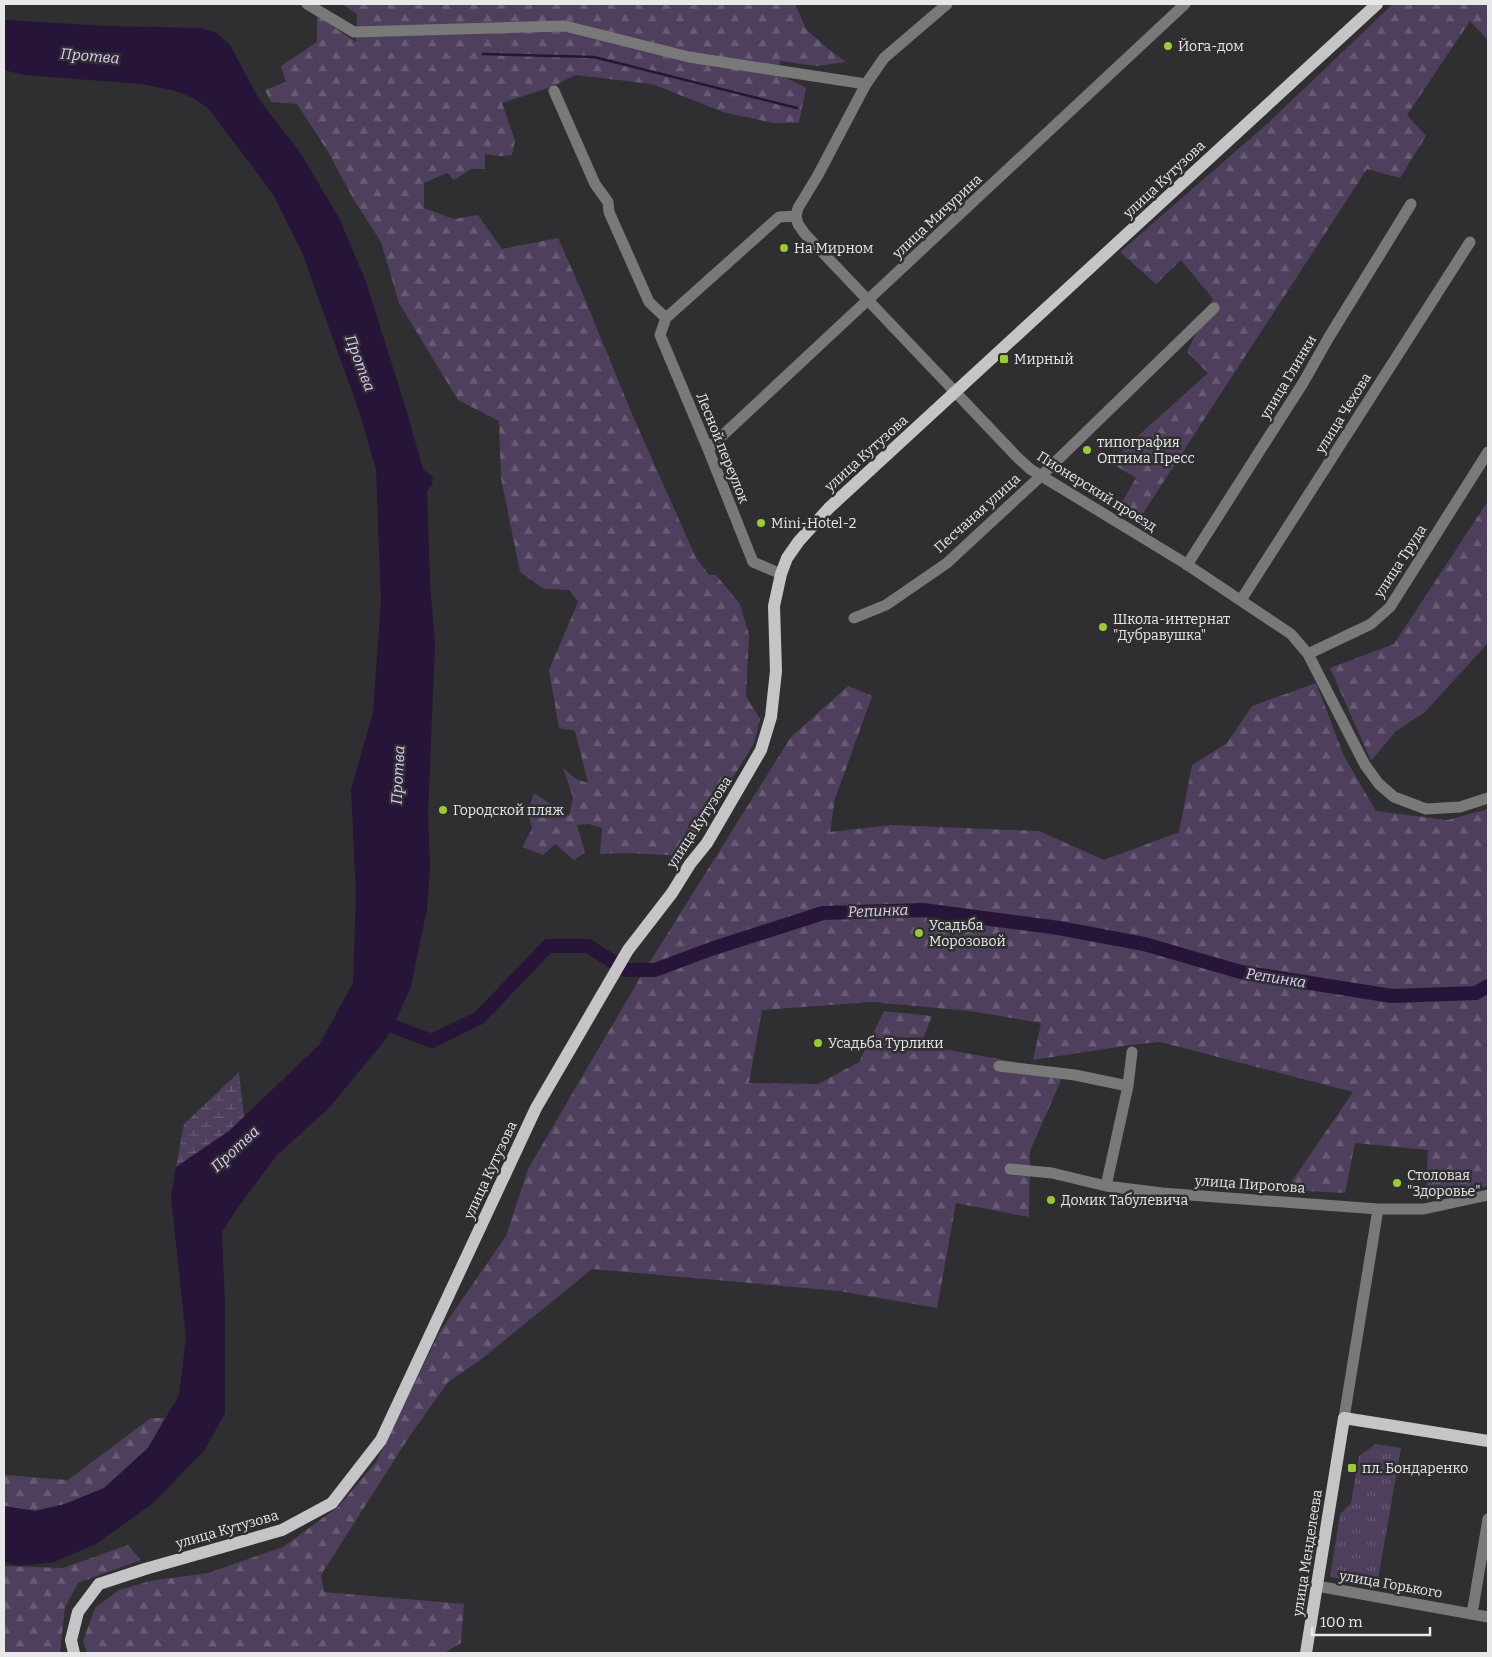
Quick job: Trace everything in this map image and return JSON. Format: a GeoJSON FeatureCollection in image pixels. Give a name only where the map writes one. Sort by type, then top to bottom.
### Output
{"type":"FeatureCollection","features":[{"type":"Feature","properties":{"kind":"main road","name":"улица Кутузова"},"geometry":{"type":"LineString","coordinates":[[74,1653],[71,1640],[78,1612],[99,1584],[282,1530],[332,1503],[381,1440],[536,1108],[624,957],[707,843],[761,750],[771,717],[776,671],[774,606],[780,574],[787,558],[798,541],[829,508],[1376,4]]}},
{"type":"Feature","properties":{"kind":"main road"},"geometry":{"type":"LineString","coordinates":[[1344,1418],[1488,1441]]}},
{"type":"Feature","properties":{"kind":"main road","name":"улица Менделеева"},"geometry":{"type":"LineString","coordinates":[[1306,1653],[1344,1418]]}},
{"type":"Feature","properties":{"kind":"street"},"geometry":{"type":"LineString","coordinates":[[307,4],[354,32],[565,26],[689,57],[866,84]]}},
{"type":"Feature","properties":{"kind":"street"},"geometry":{"type":"LineString","coordinates":[[554,91],[595,184],[608,202],[609,212],[642,289],[649,302],[666,318],[779,217],[796,216],[801,201],[818,175],[866,84],[884,58],[947,4]]}},
{"type":"Feature","properties":{"kind":"street","name":"улица Мичурина"},"geometry":{"type":"LineString","coordinates":[[708,449],[1185,4]]}},
{"type":"Feature","properties":{"kind":"street","name":"улица Глинки"},"geometry":{"type":"LineString","coordinates":[[1187,564],[1303,383],[1411,204]]}},
{"type":"Feature","properties":{"kind":"street","name":"Пионерский проезд"},"geometry":{"type":"LineString","coordinates":[[796,216],[798,224],[805,234],[1030,469],[1187,564],[1291,634],[1308,654],[1365,765],[1379,784],[1394,797],[1426,810],[1460,807],[1488,798]]}},
{"type":"Feature","properties":{"kind":"street","name":"улица Чехова"},"geometry":{"type":"LineString","coordinates":[[1241,600],[1470,242]]}},
{"type":"Feature","properties":{"kind":"street","name":"Песчаная улица"},"geometry":{"type":"LineString","coordinates":[[854,618],[886,605],[946,563],[1042,475],[1214,308]]}},
{"type":"Feature","properties":{"kind":"street","name":"Лесной переулок"},"geometry":{"type":"LineString","coordinates":[[666,318],[660,335],[753,562],[780,574]]}},
{"type":"Feature","properties":{"kind":"street","name":"улица Труда"},"geometry":{"type":"LineString","coordinates":[[1308,654],[1371,624],[1390,607],[1488,452]]}},
{"type":"Feature","properties":{"kind":"street"},"geometry":{"type":"LineString","coordinates":[[1106,1186],[1128,1086],[1132,1052]]}},
{"type":"Feature","properties":{"kind":"street"},"geometry":{"type":"LineString","coordinates":[[999,1066],[1075,1075],[1128,1086]]}},
{"type":"Feature","properties":{"kind":"street","name":"улица Пирогова"},"geometry":{"type":"LineString","coordinates":[[1010,1169],[1052,1173],[1106,1186],[1162,1193],[1378,1209],[1424,1209],[1488,1195]]}},
{"type":"Feature","properties":{"kind":"street"},"geometry":{"type":"LineString","coordinates":[[1344,1418],[1378,1209]]}},
{"type":"Feature","properties":{"kind":"street"},"geometry":{"type":"LineString","coordinates":[[1472,1614],[1488,1519]]}},
{"type":"Feature","properties":{"kind":"street","name":"улица Горького"},"geometry":{"type":"LineString","coordinates":[[1317,1586],[1488,1617]]}},
{"type":"Feature","properties":{"kind":"green space"},"geometry":{"type":"Polygon","coordinates":[[[342,4],[795,4],[806,29],[846,62],[817,66],[780,61],[777,73],[806,88],[799,123],[773,123],[723,112],[652,84],[575,75],[554,86],[502,103],[515,141],[512,155],[485,154],[485,169],[471,169],[454,180],[447,173],[424,183],[424,208],[453,219],[478,215],[502,249],[558,238],[632,414],[696,558],[709,575],[716,575],[740,604],[749,635],[746,696],[760,719],[754,743],[685,856],[630,853],[600,854],[602,828],[589,824],[577,825],[585,852],[574,860],[555,844],[543,855],[522,847],[532,829],[528,811],[534,793],[569,816],[573,797],[563,768],[576,779],[588,783],[575,731],[559,728],[549,670],[578,602],[570,590],[544,589],[520,572],[501,478],[499,421],[458,400],[399,303],[381,242],[354,200],[327,150],[297,104],[271,102],[265,90],[286,82],[281,66],[317,42],[317,15],[356,42],[357,14],[342,4]]]}},
{"type":"Feature","properties":{"kind":"green space"},"geometry":{"type":"Polygon","coordinates":[[[1393,4],[1488,4],[1488,40],[1470,21],[1407,115],[1426,136],[1400,178],[1367,169],[1140,518],[1121,504],[1136,478],[1111,463],[1129,444],[1208,373],[1187,352],[1213,299],[1181,260],[1156,284],[1120,252],[1268,123],[1393,4]]]}},
{"type":"Feature","properties":{"kind":"green space"},"geometry":{"type":"Polygon","coordinates":[[[1488,501],[1488,643],[1424,713],[1396,731],[1371,761],[1330,668],[1394,644],[1488,501]]]}},
{"type":"Feature","properties":{"kind":"green space"},"geometry":{"type":"Polygon","coordinates":[[[1316,683],[1344,756],[1376,811],[1448,820],[1488,809],[1488,1186],[1426,1196],[1428,1150],[1355,1143],[1345,1193],[1286,1190],[1353,1092],[1160,1042],[1033,1060],[1041,1023],[970,1011],[872,1002],[762,1010],[749,1083],[818,1084],[859,1062],[884,1011],[932,1016],[921,1045],[1065,1071],[1030,1151],[1029,1217],[956,1203],[937,1308],[839,1291],[592,1269],[479,1361],[448,1382],[409,1437],[321,1575],[324,1592],[464,1604],[461,1643],[444,1653],[87,1653],[83,1641],[95,1608],[119,1590],[150,1581],[208,1573],[283,1547],[338,1507],[376,1462],[439,1333],[506,1236],[528,1169],[644,971],[791,737],[848,686],[872,696],[835,799],[830,832],[892,825],[1039,831],[1104,860],[1179,832],[1192,765],[1227,743],[1252,706],[1316,683]]]}},
{"type":"Feature","properties":{"kind":"green space"},"geometry":{"type":"Polygon","coordinates":[[[239,1072],[244,1117],[229,1131],[176,1167],[184,1124],[239,1072]]]}},
{"type":"Feature","properties":{"kind":"green space"},"geometry":{"type":"Polygon","coordinates":[[[151,1418],[165,1418],[148,1448],[104,1488],[65,1504],[35,1511],[4,1506],[4,1475],[68,1480],[151,1418]]]}},
{"type":"Feature","properties":{"kind":"green space"},"geometry":{"type":"Polygon","coordinates":[[[1376,1444],[1401,1448],[1377,1585],[1330,1577],[1340,1514],[1351,1503],[1359,1456],[1376,1444]]]}},
{"type":"Feature","properties":{"kind":"green space"},"geometry":{"type":"Polygon","coordinates":[[[128,1545],[141,1560],[78,1583],[65,1607],[60,1653],[4,1653],[4,1566],[63,1568],[128,1545]]]}},
{"type":"Feature","properties":{"kind":"water","name":"Протва"},"geometry":{"type":"Polygon","coordinates":[[[4,20],[108,26],[202,28],[217,33],[230,45],[260,101],[300,152],[340,220],[366,282],[423,469],[433,477],[432,485],[427,491],[430,583],[435,644],[428,813],[430,868],[427,909],[411,986],[386,1039],[329,1108],[277,1155],[222,1232],[225,1304],[225,1413],[204,1451],[151,1505],[96,1544],[54,1562],[18,1566],[4,1562],[4,1506],[35,1511],[65,1504],[104,1488],[148,1448],[179,1395],[186,1338],[171,1197],[176,1167],[229,1131],[319,1045],[353,983],[356,895],[351,789],[373,713],[381,601],[376,469],[360,414],[303,255],[273,194],[208,108],[193,98],[176,91],[142,84],[24,75],[4,70],[4,20]]]}},
{"type":"Feature","properties":{"kind":"waterway"},"geometry":{"type":"LineString","coordinates":[[483,54],[594,57],[797,108]]}},
{"type":"Feature","properties":{"kind":"waterway","name":"Репинка"},"geometry":{"type":"LineString","coordinates":[[376,1020],[432,1041],[479,1018],[548,946],[588,946],[626,970],[655,970],[711,949],[823,913],[923,910],[1059,928],[1144,944],[1241,972],[1392,996],[1476,993],[1488,986]]}},
{"type":"Feature","properties":{"kind":"place","name":"Йога-дом"},"geometry":{"type":"Point","coordinates":[1168,46]}},
{"type":"Feature","properties":{"kind":"place","name":"На Мирном"},"geometry":{"type":"Point","coordinates":[784,248]}},
{"type":"Feature","properties":{"kind":"place","name":"Мирный"},"geometry":{"type":"Point","coordinates":[1004,359]}},
{"type":"Feature","properties":{"kind":"place","name":"типография Оптима Пресс"},"geometry":{"type":"Point","coordinates":[1087,450]}},
{"type":"Feature","properties":{"kind":"place","name":"Mini-Hotel-2"},"geometry":{"type":"Point","coordinates":[761,523]}},
{"type":"Feature","properties":{"kind":"place","name":"Школа-интернат \"Дубравушка\""},"geometry":{"type":"Point","coordinates":[1103,627]}},
{"type":"Feature","properties":{"kind":"place","name":"Городской пляж"},"geometry":{"type":"Point","coordinates":[443,810]}},
{"type":"Feature","properties":{"kind":"place","name":"Усадьба Морозовой"},"geometry":{"type":"Point","coordinates":[919,933]}},
{"type":"Feature","properties":{"kind":"place","name":"Усадьба Турлики"},"geometry":{"type":"Point","coordinates":[818,1043]}},
{"type":"Feature","properties":{"kind":"place","name":"Столовая \"Здоровье\""},"geometry":{"type":"Point","coordinates":[1397,1183]}},
{"type":"Feature","properties":{"kind":"place","name":"Домик Табулевича"},"geometry":{"type":"Point","coordinates":[1051,1200]}},
{"type":"Feature","properties":{"kind":"place","name":"пл. Бондаренко"},"geometry":{"type":"Point","coordinates":[1352,1468]}}]}
